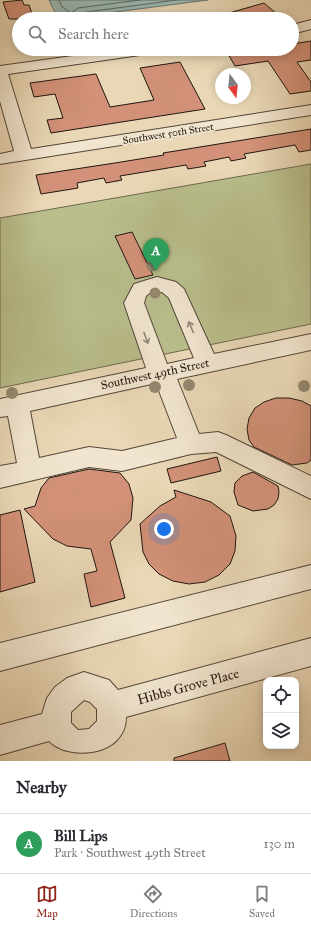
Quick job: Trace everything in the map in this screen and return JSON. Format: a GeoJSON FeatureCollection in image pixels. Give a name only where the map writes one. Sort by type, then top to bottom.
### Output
{"type":"FeatureCollection","features":[{"type":"Feature","properties":{"kind":"street"},"geometry":{"type":"LineString","coordinates":[[299,28],[311,24]]}},
{"type":"Feature","properties":{"kind":"street"},"geometry":{"type":"LineString","coordinates":[[0,70],[103,56]]}},
{"type":"Feature","properties":{"kind":"street"},"geometry":{"type":"LineString","coordinates":[[0,74],[6,112],[24,155]]}},
{"type":"Feature","properties":{"kind":"street","name":"Southwest 50th Street"},"geometry":{"type":"LineString","coordinates":[[0,159],[311,110]]}},
{"type":"Feature","properties":{"kind":"street"},"geometry":{"type":"LineString","coordinates":[[191,444],[161,373],[134,303],[136,293],[140,289],[152,285],[163,285],[176,292],[207,363]]}},
{"type":"Feature","properties":{"kind":"street","name":"Southwest 49th Street"},"geometry":{"type":"LineString","coordinates":[[8,406],[311,342]]}},
{"type":"Feature","properties":{"kind":"street"},"geometry":{"type":"LineString","coordinates":[[8,406],[30,470]]}},
{"type":"Feature","properties":{"kind":"street"},"geometry":{"type":"LineString","coordinates":[[0,477],[89,457],[122,461],[191,444],[218,442],[311,488]]}},
{"type":"Feature","properties":{"kind":"street"},"geometry":{"type":"LineString","coordinates":[[0,657],[311,577]]}},
{"type":"Feature","properties":{"kind":"street","name":"Hibbs Grove Place"},"geometry":{"type":"LineString","coordinates":[[111,707],[311,652]]}},
{"type":"Feature","properties":{"kind":"street"},"geometry":{"type":"LineString","coordinates":[[84,686],[97,689],[108,698],[111,707],[112,716],[110,726],[105,735],[97,741],[89,753],[63,737],[57,724],[57,709],[61,700],[75,688],[84,686]]}},
{"type":"Feature","properties":{"kind":"street"},"geometry":{"type":"LineString","coordinates":[[0,740],[57,724]]}},
{"type":"Feature","properties":{"kind":"green space"},"geometry":{"type":"Polygon","coordinates":[[[311,164],[311,324],[0,388],[0,218],[311,164]]]}},
{"type":"Feature","properties":{"kind":"water"},"geometry":{"type":"Polygon","coordinates":[[[49,0],[208,0],[115,12],[55,12],[49,0]]]}},
{"type":"Feature","properties":{"kind":"building"},"geometry":{"type":"Polygon","coordinates":[[[22,0],[24,5],[29,5],[32,12],[12,12],[12,19],[9,19],[3,2],[22,0]]]}},
{"type":"Feature","properties":{"kind":"building"},"geometry":{"type":"Polygon","coordinates":[[[264,3],[274,12],[232,12],[264,3]]]}},
{"type":"Feature","properties":{"kind":"building"},"geometry":{"type":"Polygon","coordinates":[[[311,41],[311,60],[297,62],[311,82],[311,91],[290,94],[268,61],[235,66],[229,56],[299,56],[299,43],[311,41]]]}},
{"type":"Feature","properties":{"kind":"building"},"geometry":{"type":"Polygon","coordinates":[[[180,62],[205,109],[51,133],[47,120],[63,118],[55,94],[34,97],[30,83],[96,74],[110,107],[154,100],[140,68],[180,62]]]}},
{"type":"Feature","properties":{"kind":"building"},"geometry":{"type":"Polygon","coordinates":[[[311,129],[311,150],[299,152],[295,145],[244,154],[246,158],[231,161],[229,157],[204,162],[206,166],[188,169],[186,165],[120,176],[122,180],[106,183],[104,178],[77,183],[78,188],[41,194],[36,175],[164,155],[163,153],[311,129]]]}},
{"type":"Feature","properties":{"kind":"building"},"geometry":{"type":"Polygon","coordinates":[[[132,232],[153,275],[135,279],[115,236],[132,232]]]}},
{"type":"Feature","properties":{"kind":"building"},"geometry":{"type":"Polygon","coordinates":[[[276,398],[289,398],[302,401],[311,406],[311,460],[307,463],[292,465],[254,447],[249,440],[247,429],[249,418],[255,408],[264,402],[276,398]]]}},
{"type":"Feature","properties":{"kind":"building"},"geometry":{"type":"Polygon","coordinates":[[[217,457],[221,471],[171,483],[167,469],[217,457]]]}},
{"type":"Feature","properties":{"kind":"building"},"geometry":{"type":"Polygon","coordinates":[[[89,469],[120,473],[129,484],[133,498],[131,520],[110,542],[125,598],[91,607],[84,574],[97,571],[91,549],[67,546],[53,539],[24,509],[35,506],[41,488],[49,478],[89,469]]]}},
{"type":"Feature","properties":{"kind":"building"},"geometry":{"type":"Polygon","coordinates":[[[253,472],[278,486],[278,499],[274,505],[268,509],[253,511],[238,505],[234,492],[235,483],[242,476],[253,472]]]}},
{"type":"Feature","properties":{"kind":"building"},"geometry":{"type":"Polygon","coordinates":[[[174,490],[211,502],[230,516],[236,536],[235,551],[230,564],[219,575],[205,582],[189,584],[173,581],[159,574],[149,564],[143,552],[140,524],[160,506],[176,497],[174,490]]]}},
{"type":"Feature","properties":{"kind":"building"},"geometry":{"type":"Polygon","coordinates":[[[20,510],[35,582],[0,592],[0,515],[20,510]]]}},
{"type":"Feature","properties":{"kind":"building"},"geometry":{"type":"Polygon","coordinates":[[[225,743],[230,761],[174,761],[174,758],[225,743]]]}},
{"type":"Feature","properties":{"kind":"place","name":"Bill Lips"},"geometry":{"type":"Point","coordinates":[156,271]}}]}
